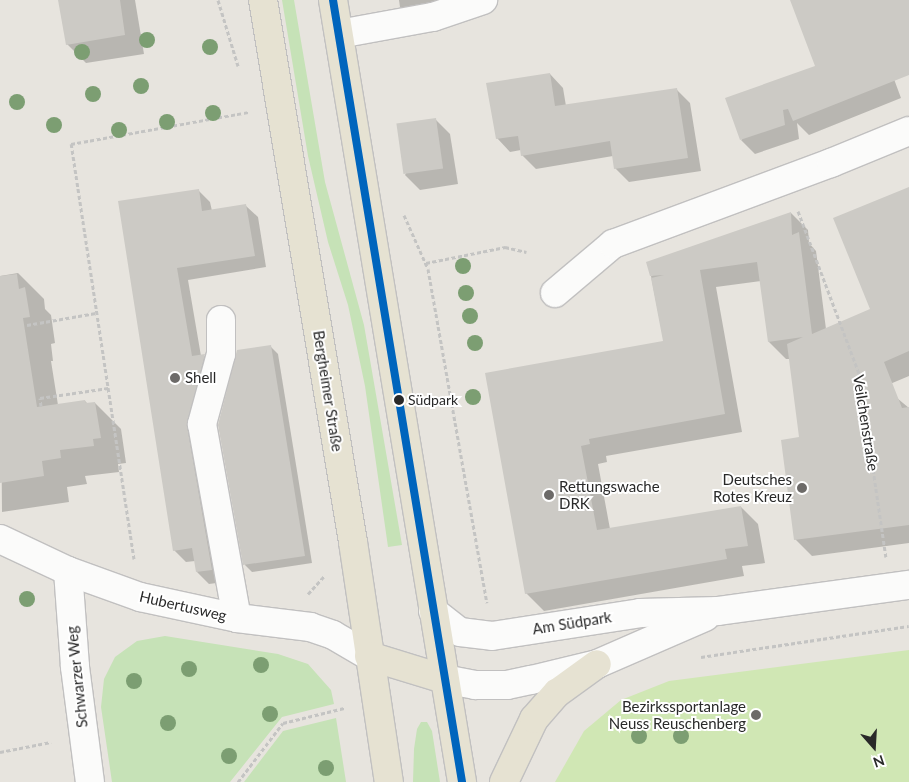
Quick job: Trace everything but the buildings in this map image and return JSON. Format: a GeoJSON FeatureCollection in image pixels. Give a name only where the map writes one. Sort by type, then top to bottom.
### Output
{"type":"FeatureCollection","features":[{"type":"Feature","properties":{"kind":"main road","name":"Bergheimer Straße"},"geometry":{"type":"LineString","coordinates":[[263,0],[353,542],[389,782]]}},
{"type":"Feature","properties":{"kind":"main road"},"geometry":{"type":"LineString","coordinates":[[333,0],[462,782]]}},
{"type":"Feature","properties":{"kind":"main road"},"geometry":{"type":"LineString","coordinates":[[369,656],[444,679]]}},
{"type":"Feature","properties":{"kind":"main road"},"geometry":{"type":"LineString","coordinates":[[504,782],[534,719],[557,693],[597,664]]}},
{"type":"Feature","properties":{"kind":"street"},"geometry":{"type":"LineString","coordinates":[[339,34],[433,17],[483,0]]}},
{"type":"Feature","properties":{"kind":"street"},"geometry":{"type":"LineString","coordinates":[[555,293],[613,244],[787,180],[909,131]]}},
{"type":"Feature","properties":{"kind":"street"},"geometry":{"type":"LineString","coordinates":[[221,320],[221,354],[202,424],[237,618]]}},
{"type":"Feature","properties":{"kind":"street","name":"Hubertusweg"},"geometry":{"type":"LineString","coordinates":[[0,539],[68,571],[140,597],[237,618],[310,627],[333,635],[369,656]]}},
{"type":"Feature","properties":{"kind":"street","name":"Schwarzer Weg"},"geometry":{"type":"LineString","coordinates":[[68,571],[75,667],[90,782]]}},
{"type":"Feature","properties":{"kind":"street","name":"Am Südpark"},"geometry":{"type":"LineString","coordinates":[[434,611],[460,632],[492,636],[640,612],[718,611],[900,586]]}},
{"type":"Feature","properties":{"kind":"street","name":"Am Südpark"},"geometry":{"type":"LineString","coordinates":[[444,679],[475,685],[507,685],[597,664],[718,611]]}},
{"type":"Feature","properties":{"kind":"path"},"geometry":{"type":"LineString","coordinates":[[140,597],[71,144],[248,112]]}},
{"type":"Feature","properties":{"kind":"path","name":"Veilchenstraße"},"geometry":{"type":"LineString","coordinates":[[787,180],[859,373],[900,586]]}},
{"type":"Feature","properties":{"kind":"path"},"geometry":{"type":"LineString","coordinates":[[401,209],[426,262],[480,553],[492,636]]}},
{"type":"Feature","properties":{"kind":"path"},"geometry":{"type":"LineString","coordinates":[[426,262],[505,247],[526,252]]}},
{"type":"Feature","properties":{"kind":"path"},"geometry":{"type":"LineString","coordinates":[[26,325],[96,313]]}},
{"type":"Feature","properties":{"kind":"path"},"geometry":{"type":"LineString","coordinates":[[42,406],[40,398],[108,388]]}},
{"type":"Feature","properties":{"kind":"path"},"geometry":{"type":"LineString","coordinates":[[696,658],[909,626]]}},
{"type":"Feature","properties":{"kind":"path"},"geometry":{"type":"LineString","coordinates":[[238,782],[283,723],[345,708]]}},
{"type":"Feature","properties":{"kind":"path"},"geometry":{"type":"LineString","coordinates":[[0,752],[84,738]]}},
{"type":"Feature","properties":{"kind":"green space"},"geometry":{"type":"Polygon","coordinates":[[[282,0],[294,0],[325,182],[364,325],[402,545],[388,547],[365,386],[348,305],[328,242],[308,156],[282,0]]]}},
{"type":"Feature","properties":{"kind":"green space"},"geometry":{"type":"Polygon","coordinates":[[[165,636],[278,654],[308,664],[331,690],[334,704],[282,717],[230,782],[112,782],[101,707],[104,679],[115,657],[137,641],[165,636]]]}},
{"type":"Feature","properties":{"kind":"green space","name":"Bezirkssportanlage Neuss Reuschenberg"},"geometry":{"type":"Polygon","coordinates":[[[909,650],[909,782],[555,782],[584,731],[621,700],[669,681],[909,650]]]}},
{"type":"Feature","properties":{"kind":"green space"},"geometry":{"type":"Polygon","coordinates":[[[336,718],[346,782],[244,782],[283,731],[336,718]]]}},
{"type":"Feature","properties":{"kind":"green space"},"geometry":{"type":"Polygon","coordinates":[[[421,722],[427,722],[432,731],[440,782],[413,782],[414,749],[417,729],[421,722]]]}},
{"type":"Feature","properties":{"kind":"transit line"},"geometry":{"type":"LineString","coordinates":[[333,0],[462,782]]}},
{"type":"Feature","properties":{"kind":"place","name":"Shell"},"geometry":{"type":"Point","coordinates":[175,378]}},
{"type":"Feature","properties":{"kind":"place","name":"Südpark"},"geometry":{"type":"Point","coordinates":[399,400]}},
{"type":"Feature","properties":{"kind":"place","name":"Deutsches Rotes Kreuz"},"geometry":{"type":"Point","coordinates":[802,488]}},
{"type":"Feature","properties":{"kind":"place","name":"Rettungswache DRK"},"geometry":{"type":"Point","coordinates":[549,495]}},
{"type":"Feature","properties":{"kind":"place","name":"Bezirkssportanlage Neuss Reuschenberg"},"geometry":{"type":"Point","coordinates":[756,715]}}]}
